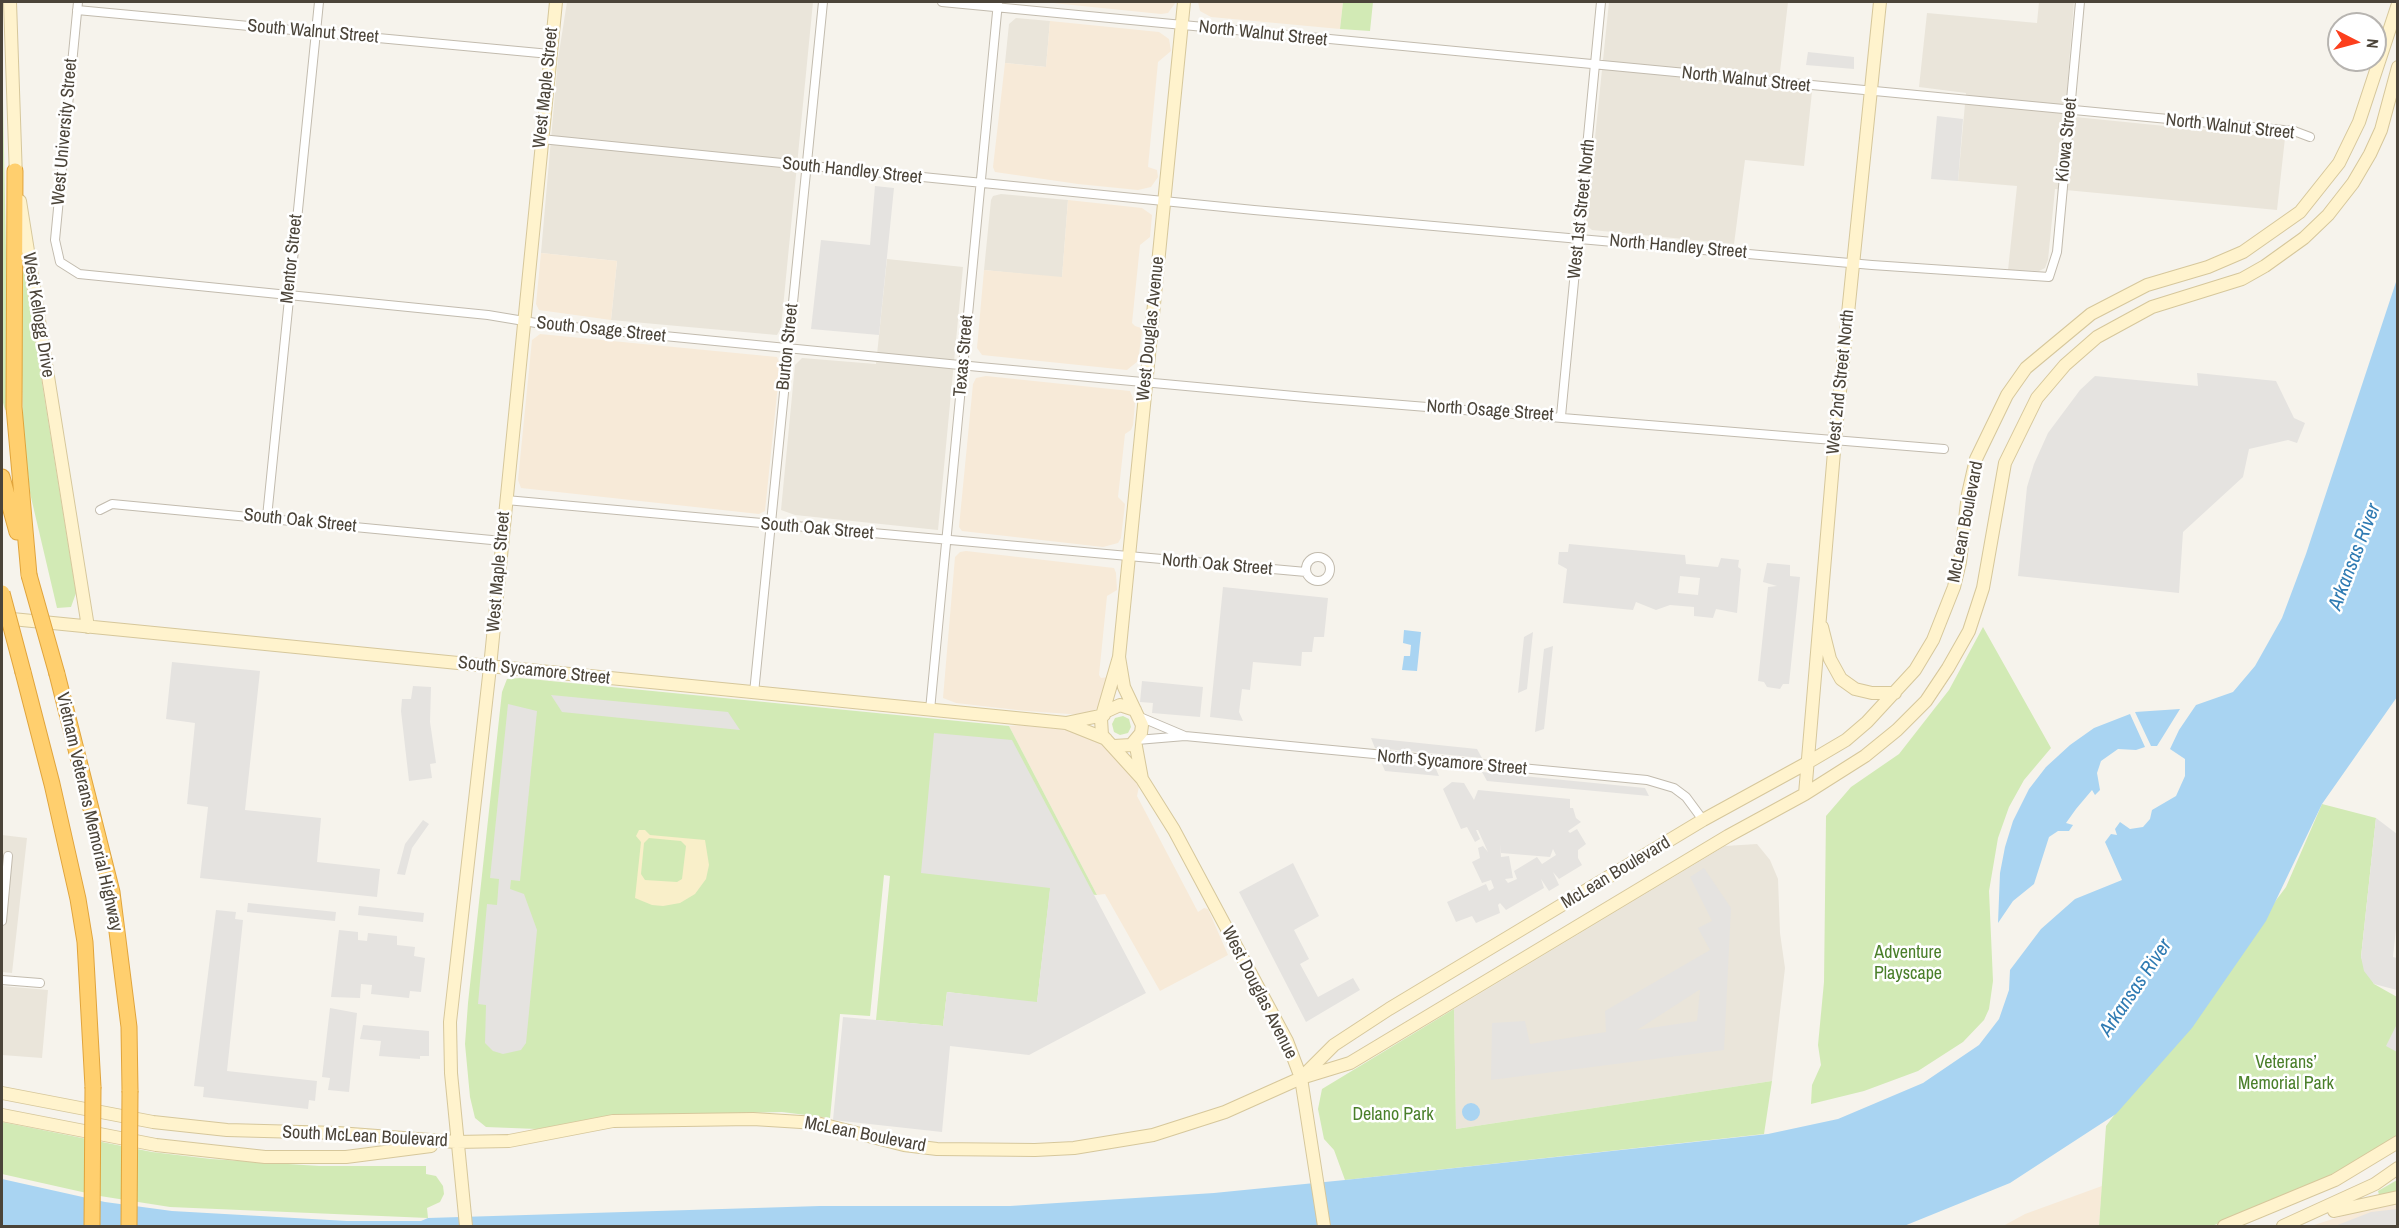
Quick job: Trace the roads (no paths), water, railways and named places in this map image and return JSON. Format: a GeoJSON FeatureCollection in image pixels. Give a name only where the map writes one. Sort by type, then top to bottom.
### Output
{"type":"FeatureCollection","features":[{"type":"Feature","properties":{"kind":"highway"},"geometry":{"type":"LineString","coordinates":[[15,171],[14,407],[29,575]]}},
{"type":"Feature","properties":{"kind":"highway","name":"Vietnam Veterans Memorial Highway"},"geometry":{"type":"LineString","coordinates":[[2,477],[57,674],[112,892],[129,1027],[129,1227]]}},
{"type":"Feature","properties":{"kind":"highway","name":"Vietnam Veterans Memorial Highway"},"geometry":{"type":"LineString","coordinates":[[2,593],[52,784],[78,899],[85,942],[93,1087],[92,1227]]}},
{"type":"Feature","properties":{"kind":"main road","name":"West Kellogg Drive"},"geometry":{"type":"LineString","coordinates":[[10,2],[15,171],[88,627]]}},
{"type":"Feature","properties":{"kind":"main road","name":"West Maple Street"},"geometry":{"type":"LineString","coordinates":[[466,1227],[456,1142],[449,1045],[450,1022],[490,667],[522,321],[555,2]]}},
{"type":"Feature","properties":{"kind":"main road","name":"West Douglas Avenue"},"geometry":{"type":"LineString","coordinates":[[1185,2],[1119,657],[1100,727],[1109,742],[1142,779],[1174,830],[1287,1041],[1301,1078],[1324,1227]]}},
{"type":"Feature","properties":{"kind":"main road","name":"West 2nd Street North"},"geometry":{"type":"LineString","coordinates":[[1806,764],[1835,440],[1880,2]]}},
{"type":"Feature","properties":{"kind":"main road","name":"McLean Boulevard"},"geometry":{"type":"LineString","coordinates":[[1301,1078],[1334,1046],[1389,1009],[1703,820],[1846,740],[1895,693],[1915,670],[1941,622],[1960,562],[1968,494],[1976,459],[2007,395],[2026,368],[2056,341],[2100,309],[2146,285],[2208,267],[2243,252],[2300,212],[2339,163],[2359,122],[2397,4]]}},
{"type":"Feature","properties":{"kind":"main road","name":"McLean Boulevard"},"geometry":{"type":"LineString","coordinates":[[456,1142],[526,1139],[590,1123],[613,1121],[753,1119],[817,1124],[904,1145],[937,1149],[973,1151],[1074,1148],[1153,1135],[1185,1126],[1301,1078],[1350,1063],[1752,822],[1805,794],[1866,756],[1897,730],[1926,700],[1969,631],[1983,588],[2005,464],[2037,398],[2066,365],[2097,338],[2152,307],[2242,279],[2265,266],[2304,238],[2328,215],[2353,183],[2370,154],[2381,130],[2397,67]]}},
{"type":"Feature","properties":{"kind":"main road","name":"South Sycamore Street"},"geometry":{"type":"LineString","coordinates":[[2,618],[1066,723],[1109,742]]}},
{"type":"Feature","properties":{"kind":"main road"},"geometry":{"type":"LineString","coordinates":[[1819,618],[1830,659],[1841,679],[1855,689],[1872,693],[1895,693]]}},
{"type":"Feature","properties":{"kind":"main road","name":"West Douglas Avenue"},"geometry":{"type":"LineString","coordinates":[[1119,657],[1124,687],[1138,713],[1141,733],[1136,740],[1142,779]]}},
{"type":"Feature","properties":{"kind":"main road"},"geometry":{"type":"LineString","coordinates":[[1105,713],[1120,705],[1138,713]]}},
{"type":"Feature","properties":{"kind":"main road","name":"South Sycamore Street"},"geometry":{"type":"LineString","coordinates":[[1066,723],[1105,713]]}},
{"type":"Feature","properties":{"kind":"main road"},"geometry":{"type":"LineString","coordinates":[[1109,742],[1123,747],[1136,740]]}},
{"type":"Feature","properties":{"kind":"main road"},"geometry":{"type":"LineString","coordinates":[[1805,794],[1806,764]]}},
{"type":"Feature","properties":{"kind":"main road","name":"South McLean Boulevard"},"geometry":{"type":"LineString","coordinates":[[2,1093],[153,1122],[217,1129],[338,1133],[456,1142]]}},
{"type":"Feature","properties":{"kind":"main road","name":"South McLean Boulevard"},"geometry":{"type":"LineString","coordinates":[[2,1115],[156,1145],[265,1157],[346,1157],[456,1142]]}},
{"type":"Feature","properties":{"kind":"main road"},"geometry":{"type":"LineString","coordinates":[[2224,1227],[2335,1180],[2397,1142]]}},
{"type":"Feature","properties":{"kind":"main road"},"geometry":{"type":"LineString","coordinates":[[2283,1227],[2375,1184],[2397,1168]]}},
{"type":"Feature","properties":{"kind":"main road"},"geometry":{"type":"LineString","coordinates":[[2298,1221],[2352,1206],[2397,1197]]}},
{"type":"Feature","properties":{"kind":"street","name":"Mentor Street"},"geometry":{"type":"LineString","coordinates":[[267,517],[319,2]]}},
{"type":"Feature","properties":{"kind":"street","name":"Burton Street"},"geometry":{"type":"LineString","coordinates":[[754,693],[823,2]]}},
{"type":"Feature","properties":{"kind":"street"},"geometry":{"type":"LineString","coordinates":[[942,2],[998,4],[1182,25]]}},
{"type":"Feature","properties":{"kind":"street","name":"West 1st Street North"},"geometry":{"type":"LineString","coordinates":[[1561,416],[1601,2]]}},
{"type":"Feature","properties":{"kind":"street","name":"Kiowa Street"},"geometry":{"type":"LineString","coordinates":[[2049,278],[2057,252],[2080,2]]}},
{"type":"Feature","properties":{"kind":"street","name":"Texas Street"},"geometry":{"type":"LineString","coordinates":[[930,710],[998,4]]}},
{"type":"Feature","properties":{"kind":"street","name":"South Walnut Street"},"geometry":{"type":"LineString","coordinates":[[77,6],[550,54]]}},
{"type":"Feature","properties":{"kind":"street","name":"West University Street"},"geometry":{"type":"LineString","coordinates":[[60,262],[55,240],[77,6]]}},
{"type":"Feature","properties":{"kind":"street","name":"North Walnut Street"},"geometry":{"type":"LineString","coordinates":[[1182,25],[2294,131],[2310,137]]}},
{"type":"Feature","properties":{"kind":"street","name":"South Handley Street"},"geometry":{"type":"LineString","coordinates":[[541,139],[1164,201]]}},
{"type":"Feature","properties":{"kind":"street","name":"North Handley Street"},"geometry":{"type":"LineString","coordinates":[[1164,201],[1853,263],[2049,278]]}},
{"type":"Feature","properties":{"kind":"street","name":"South Osage Street"},"geometry":{"type":"LineString","coordinates":[[60,262],[80,274],[788,348],[1145,382]]}},
{"type":"Feature","properties":{"kind":"street","name":"North Osage Street"},"geometry":{"type":"LineString","coordinates":[[1145,382],[1944,449]]}},
{"type":"Feature","properties":{"kind":"street","name":"South Oak Street"},"geometry":{"type":"LineString","coordinates":[[506,500],[1128,557]]}},
{"type":"Feature","properties":{"kind":"street","name":"South Oak Street"},"geometry":{"type":"LineString","coordinates":[[100,510],[112,504],[502,541]]}},
{"type":"Feature","properties":{"kind":"street","name":"North Oak Street"},"geometry":{"type":"LineString","coordinates":[[1128,557],[1306,572]]}},
{"type":"Feature","properties":{"kind":"street","name":"North Sycamore Street"},"geometry":{"type":"LineString","coordinates":[[1138,713],[1185,736]]}},
{"type":"Feature","properties":{"kind":"street","name":"North Sycamore Street"},"geometry":{"type":"LineString","coordinates":[[1136,740],[1185,736],[1647,780],[1674,788],[1686,797],[1703,820]]}},
{"type":"Feature","properties":{"kind":"street"},"geometry":{"type":"LineString","coordinates":[[2,921],[8,856]]}},
{"type":"Feature","properties":{"kind":"street"},"geometry":{"type":"LineString","coordinates":[[2,980],[40,983]]}},
{"type":"Feature","properties":{"kind":"water","name":"Arkansas River"},"geometry":{"type":"Polygon","coordinates":[[[2397,279],[2397,697],[2322,804],[2266,921],[2192,1028],[2116,1114],[2010,1183],[1904,1226],[2,1226],[2,1179],[105,1202],[172,1211],[347,1221],[421,1221],[428,1218],[820,1206],[1010,1206],[1214,1193],[1345,1180],[1768,1134],[1838,1119],[1923,1083],[1979,1045],[1999,1019],[2009,990],[2010,970],[2041,929],[2075,899],[2122,880],[2105,842],[2111,834],[2117,835],[2115,829],[2120,822],[2130,829],[2143,827],[2150,819],[2152,810],[2176,796],[2185,776],[2185,759],[2170,749],[2179,730],[2196,705],[2233,692],[2255,666],[2282,618],[2306,554],[2397,279]]]}},
{"type":"Feature","properties":{"kind":"water"},"geometry":{"type":"Polygon","coordinates":[[[1404,630],[1421,632],[1417,671],[1402,670],[1404,656],[1410,656],[1411,645],[1403,643],[1404,630]]]}},
{"type":"Feature","properties":{"kind":"water"},"geometry":{"type":"Polygon","coordinates":[[[2180,709],[2157,746],[2151,746],[2135,712],[2180,709]]]}},
{"type":"Feature","properties":{"kind":"water"},"geometry":{"type":"Polygon","coordinates":[[[2130,714],[2145,747],[2136,750],[2118,749],[2101,761],[2097,773],[2100,790],[2095,795],[2092,790],[2076,809],[2066,823],[2073,825],[2069,831],[2058,831],[2049,837],[2034,884],[2013,901],[1998,923],[2000,873],[2005,847],[2013,821],[2029,789],[2046,767],[2070,745],[2094,728],[2130,714]]]}},
{"type":"Feature","properties":{"kind":"water"},"geometry":{"type":"Polygon","coordinates":[[[1467,1103],[1475,1103],[1480,1108],[1478,1119],[1467,1121],[1462,1116],[1462,1108],[1467,1103]]]}},
{"type":"Feature","properties":{"kind":"park label","name":"Adventure Playscape"},"geometry":{"type":"Point","coordinates":[1908,963]}},
{"type":"Feature","properties":{"kind":"park label","name":"Veterans’ Memorial Park"},"geometry":{"type":"Point","coordinates":[2286,1073]}},
{"type":"Feature","properties":{"kind":"park label","name":"Delano Park"},"geometry":{"type":"Point","coordinates":[1393,1115]}}]}
